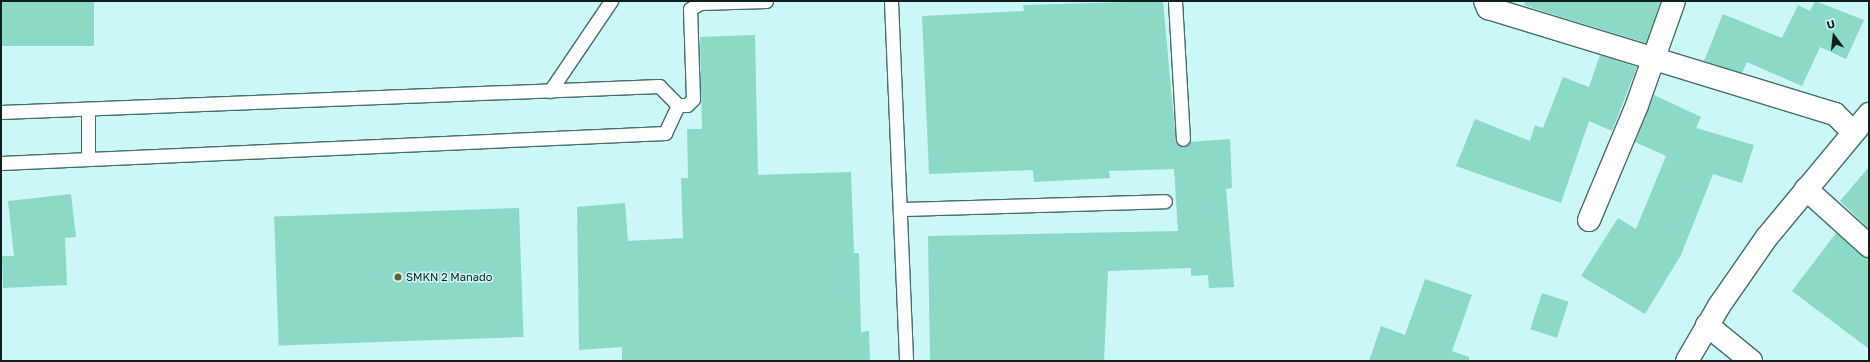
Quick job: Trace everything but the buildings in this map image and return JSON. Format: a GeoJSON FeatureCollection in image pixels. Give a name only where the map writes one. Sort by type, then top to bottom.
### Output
{"type":"FeatureCollection","features":[{"type":"Feature","properties":{"kind":"street"},"geometry":{"type":"LineString","coordinates":[[1485,1],[1488,8],[1835,114],[1852,131]]}},
{"type":"Feature","properties":{"kind":"street"},"geometry":{"type":"LineString","coordinates":[[1589,220],[1674,1]]}},
{"type":"Feature","properties":{"kind":"street"},"geometry":{"type":"LineString","coordinates":[[1687,361],[1707,325],[1806,189],[1852,131],[1869,114]]}},
{"type":"Feature","properties":{"kind":"street"},"geometry":{"type":"LineString","coordinates":[[1806,189],[1869,246]]}},
{"type":"Feature","properties":{"kind":"street"},"geometry":{"type":"LineString","coordinates":[[1707,325],[1751,361]]}},
{"type":"Feature","properties":{"kind":"lane"},"geometry":{"type":"LineString","coordinates":[[550,91],[611,1]]}},
{"type":"Feature","properties":{"kind":"lane"},"geometry":{"type":"LineString","coordinates":[[678,106],[687,105],[693,99],[690,9],[700,3],[766,1]]}},
{"type":"Feature","properties":{"kind":"lane"},"geometry":{"type":"LineString","coordinates":[[891,1],[902,209],[906,361]]}},
{"type":"Feature","properties":{"kind":"lane"},"geometry":{"type":"LineString","coordinates":[[1175,1],[1184,139]]}},
{"type":"Feature","properties":{"kind":"lane"},"geometry":{"type":"LineString","coordinates":[[1,112],[658,86],[678,106]]}},
{"type":"Feature","properties":{"kind":"lane"},"geometry":{"type":"LineString","coordinates":[[1,163],[665,133],[678,106]]}},
{"type":"Feature","properties":{"kind":"lane"},"geometry":{"type":"LineString","coordinates":[[88,109],[88,158]]}},
{"type":"Feature","properties":{"kind":"lane"},"geometry":{"type":"LineString","coordinates":[[902,209],[1165,201]]}},
{"type":"Feature","properties":{"kind":"place","name":"SMKN 2 Manado"},"geometry":{"type":"Point","coordinates":[398,277]}}]}
